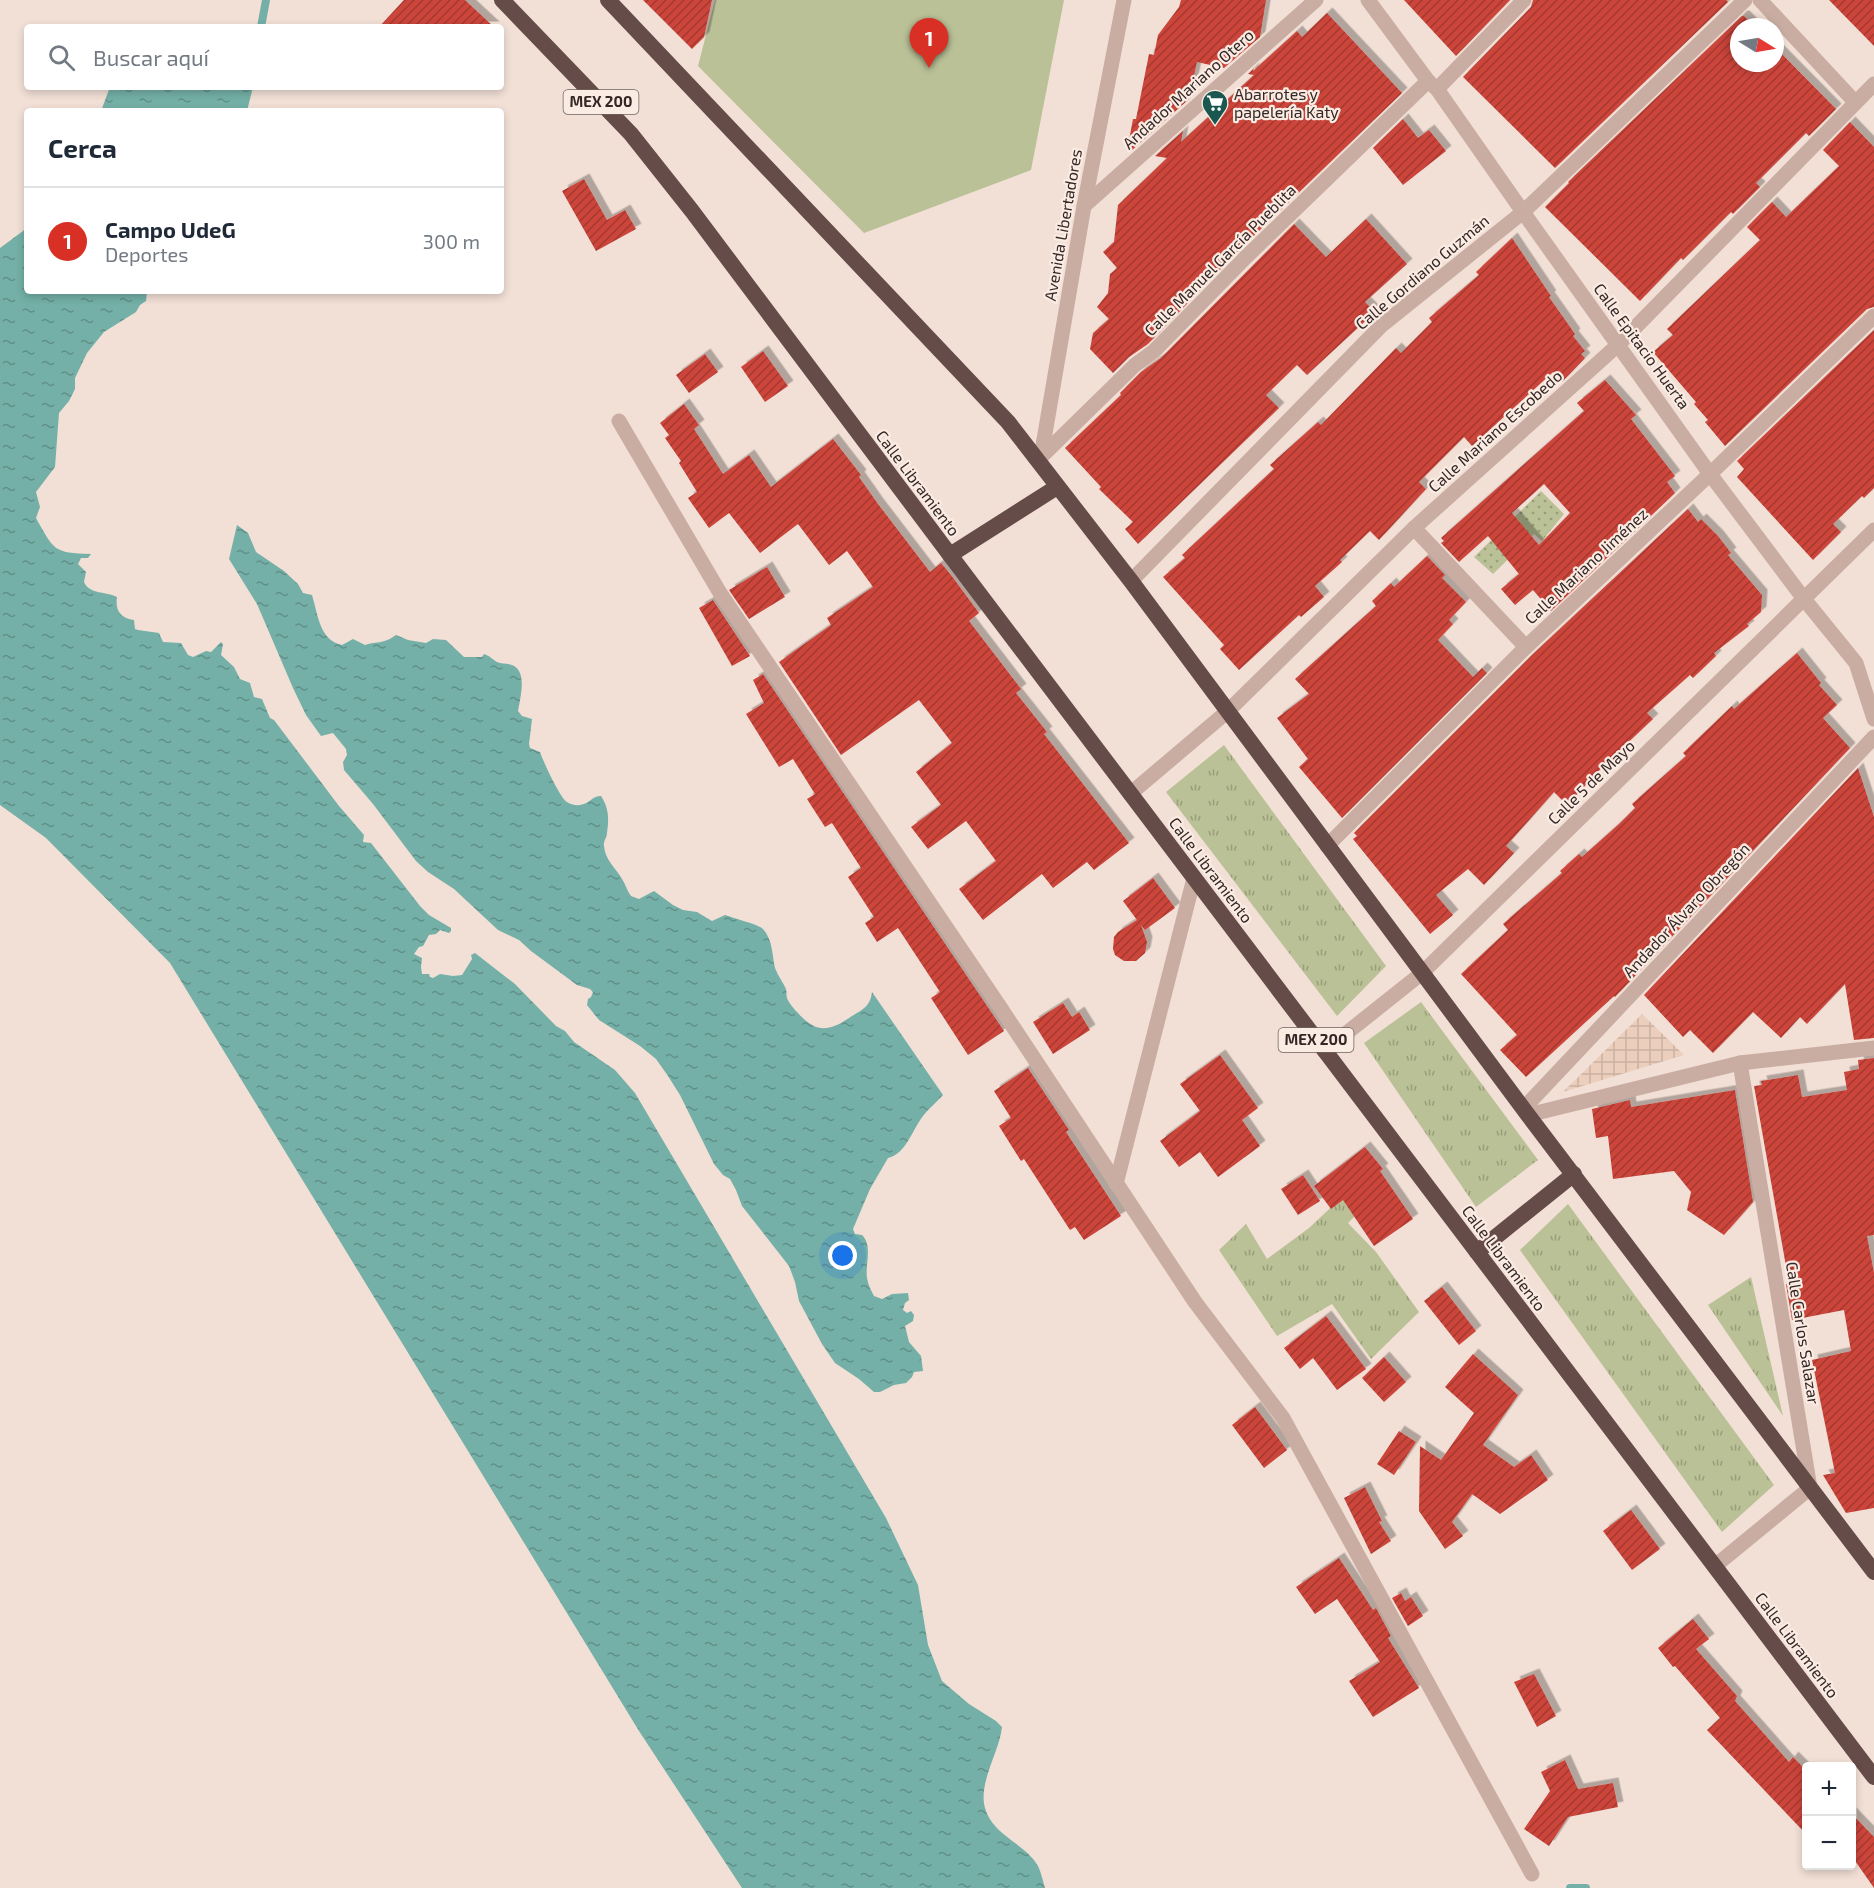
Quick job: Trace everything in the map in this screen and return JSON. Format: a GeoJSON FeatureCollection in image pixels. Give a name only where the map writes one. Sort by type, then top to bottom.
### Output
{"type":"FeatureCollection","features":[{"type":"Feature","properties":{"kind":"highway","name":"Calle Libramiento"},"geometry":{"type":"LineString","coordinates":[[502,0],[631,134],[692,211],[758,302],[1874,1777]]}},
{"type":"Feature","properties":{"kind":"highway"},"geometry":{"type":"LineString","coordinates":[[608,0],[1008,422],[1038,458],[1057,487],[1131,581],[1422,973],[1810,1488],[1871,1563]]}},
{"type":"Feature","properties":{"kind":"highway"},"geometry":{"type":"LineString","coordinates":[[950,555],[1057,487]]}},
{"type":"Feature","properties":{"kind":"highway"},"geometry":{"type":"LineString","coordinates":[[1477,1252],[1574,1174]]}},
{"type":"Feature","properties":{"kind":"street","name":"Avenida Libertadores"},"geometry":{"type":"LineString","coordinates":[[1038,458],[1124,0]]}},
{"type":"Feature","properties":{"kind":"street","name":"Andador Mariano Otero"},"geometry":{"type":"LineString","coordinates":[[1084,206],[1316,0]]}},
{"type":"Feature","properties":{"kind":"street","name":"Calle Manuel García Pueblita"},"geometry":{"type":"LineString","coordinates":[[1038,458],[1136,365],[1154,351],[1245,258],[1524,0]]}},
{"type":"Feature","properties":{"kind":"street","name":"Calle Gordiano Guzmán"},"geometry":{"type":"LineString","coordinates":[[1131,581],[1380,326],[1522,212],[1745,0]]}},
{"type":"Feature","properties":{"kind":"street"},"geometry":{"type":"LineString","coordinates":[[1760,0],[1855,102]]}},
{"type":"Feature","properties":{"kind":"street","name":"Calle Epitacio Huerta"},"geometry":{"type":"LineString","coordinates":[[1370,1],[1619,344],[1710,474],[1804,599],[1856,663],[1874,719]]}},
{"type":"Feature","properties":{"kind":"street","name":"Calle Mariano Escobedo"},"geometry":{"type":"LineString","coordinates":[[1130,794],[1228,711],[1414,528],[1619,344],[1874,84]]}},
{"type":"Feature","properties":{"kind":"street","name":"Calle Mariano Jiménez"},"geometry":{"type":"LineString","coordinates":[[1327,846],[1526,647],[1874,316]]}},
{"type":"Feature","properties":{"kind":"street"},"geometry":{"type":"LineString","coordinates":[[619,420],[720,593],[1000,1007],[1195,1302],[1283,1418],[1532,1874]]}},
{"type":"Feature","properties":{"kind":"street"},"geometry":{"type":"LineString","coordinates":[[1414,528],[1526,647]]}},
{"type":"Feature","properties":{"kind":"street","name":"Calle 5 de Mayo"},"geometry":{"type":"LineString","coordinates":[[1324,1051],[1422,973],[1874,530]]}},
{"type":"Feature","properties":{"kind":"street","name":"Andador Álvaro Obregón"},"geometry":{"type":"LineString","coordinates":[[1526,1111],[1874,737]]}},
{"type":"Feature","properties":{"kind":"street"},"geometry":{"type":"LineString","coordinates":[[1116,1184],[1194,878]]}},
{"type":"Feature","properties":{"kind":"street"},"geometry":{"type":"LineString","coordinates":[[1526,1111],[1740,1063],[1874,1048]]}},
{"type":"Feature","properties":{"kind":"street","name":"Calle Carlos Salazar"},"geometry":{"type":"LineString","coordinates":[[1740,1063],[1810,1488]]}},
{"type":"Feature","properties":{"kind":"street"},"geometry":{"type":"LineString","coordinates":[[1715,1566],[1810,1488]]}},
{"type":"Feature","properties":{"kind":"green space"},"geometry":{"type":"Polygon","coordinates":[[[715,0],[1064,0],[1031,170],[864,233],[698,66],[715,0]]]}},
{"type":"Feature","properties":{"kind":"green space"},"geometry":{"type":"Polygon","coordinates":[[[1541,491],[1564,514],[1542,541],[1534,534],[1493,574],[1474,557],[1541,491]]]}},
{"type":"Feature","properties":{"kind":"green space"},"geometry":{"type":"Polygon","coordinates":[[[1224,745],[1386,966],[1337,1016],[1166,792],[1224,745]]]}},
{"type":"Feature","properties":{"kind":"green space"},"geometry":{"type":"Polygon","coordinates":[[[1421,1002],[1538,1160],[1476,1207],[1364,1043],[1421,1002]]]}},
{"type":"Feature","properties":{"kind":"green space"},"geometry":{"type":"Polygon","coordinates":[[[1376,1165],[1387,1184],[1348,1223],[1376,1252],[1419,1312],[1371,1359],[1332,1304],[1277,1336],[1219,1250],[1246,1224],[1267,1259],[1309,1228],[1376,1165]]]}},
{"type":"Feature","properties":{"kind":"green space"},"geometry":{"type":"Polygon","coordinates":[[[1568,1204],[1774,1485],[1722,1532],[1520,1250],[1568,1204]]]}},
{"type":"Feature","properties":{"kind":"green space"},"geometry":{"type":"Polygon","coordinates":[[[1751,1277],[1783,1416],[1708,1305],[1751,1277]]]}},
{"type":"Feature","properties":{"kind":"shaded area"},"geometry":{"type":"Polygon","coordinates":[[[1642,1014],[1684,1055],[1563,1092],[1642,1014]]]}},
{"type":"Feature","properties":{"kind":"water"},"geometry":{"type":"Polygon","coordinates":[[[109,90],[252,90],[248,108],[102,108],[109,90]]]}},
{"type":"Feature","properties":{"kind":"water"},"geometry":{"type":"Polygon","coordinates":[[[23,231],[24,294],[147,294],[146,301],[136,312],[104,332],[87,353],[75,378],[75,389],[59,413],[55,467],[36,492],[40,507],[36,518],[47,537],[56,548],[62,551],[91,554],[88,558],[81,558],[78,564],[86,572],[84,582],[94,591],[117,597],[120,613],[134,620],[135,629],[159,633],[163,642],[181,643],[188,655],[193,657],[206,651],[211,652],[221,642],[223,644],[221,655],[234,667],[240,679],[250,683],[254,697],[262,699],[270,718],[274,720],[339,806],[364,835],[363,842],[371,843],[429,915],[451,928],[449,933],[440,930],[436,934],[429,935],[423,946],[419,947],[414,954],[422,958],[422,974],[429,974],[433,978],[440,974],[462,975],[472,959],[471,955],[475,953],[515,984],[574,1042],[615,1070],[635,1093],[886,1518],[918,1585],[928,1645],[942,1681],[969,1704],[1002,1727],[984,1788],[985,1808],[995,1826],[1032,1858],[1039,1868],[1045,1888],[742,1888],[639,1731],[170,963],[46,838],[0,805],[0,248],[23,231]]]}},
{"type":"Feature","properties":{"kind":"water"},"geometry":{"type":"Polygon","coordinates":[[[237,525],[248,533],[256,552],[284,571],[298,584],[303,593],[312,595],[324,632],[334,642],[342,645],[353,639],[365,645],[384,641],[396,635],[426,643],[433,639],[446,640],[464,657],[482,657],[484,654],[497,662],[510,664],[517,668],[522,686],[518,711],[522,716],[532,719],[530,748],[540,752],[556,787],[567,802],[580,805],[601,796],[606,805],[608,818],[605,851],[631,896],[639,899],[654,891],[673,905],[683,910],[697,912],[712,921],[725,915],[761,927],[769,938],[775,968],[786,989],[788,1000],[804,1020],[817,1027],[828,1028],[842,1023],[867,1005],[872,992],[943,1095],[923,1116],[900,1152],[888,1158],[870,1189],[853,1229],[855,1234],[862,1235],[867,1244],[867,1278],[874,1296],[882,1299],[892,1294],[908,1293],[909,1300],[905,1303],[903,1310],[907,1313],[911,1311],[914,1315],[913,1321],[905,1326],[909,1342],[921,1356],[923,1371],[914,1372],[906,1383],[874,1392],[835,1363],[799,1301],[789,1266],[742,1206],[730,1179],[723,1175],[714,1164],[680,1095],[656,1059],[599,1020],[587,1005],[593,992],[590,989],[577,985],[519,940],[498,930],[454,889],[416,861],[344,770],[346,749],[333,733],[321,736],[306,715],[257,604],[229,559],[237,525]]]}},
{"type":"Feature","properties":{"kind":"building"},"geometry":{"type":"Polygon","coordinates":[[[404,0],[465,0],[491,24],[382,24],[404,0]]]}},
{"type":"Feature","properties":{"kind":"building"},"geometry":{"type":"Polygon","coordinates":[[[643,0],[712,0],[704,37],[692,49],[643,0]]]}},
{"type":"Feature","properties":{"kind":"building"},"geometry":{"type":"Polygon","coordinates":[[[1181,0],[1266,0],[1260,37],[1224,68],[1197,62],[1189,99],[1131,151],[1127,151],[1149,54],[1154,55],[1158,35],[1179,7],[1181,0]]]}},
{"type":"Feature","properties":{"kind":"building"},"geometry":{"type":"Polygon","coordinates":[[[1404,0],[1510,0],[1456,56],[1404,0]]]}},
{"type":"Feature","properties":{"kind":"building"},"geometry":{"type":"Polygon","coordinates":[[[1533,0],[1726,0],[1728,2],[1555,168],[1463,77],[1531,7],[1533,0]]]}},
{"type":"Feature","properties":{"kind":"building"},"geometry":{"type":"Polygon","coordinates":[[[1829,0],[1874,0],[1874,46],[1829,0]]]}},
{"type":"Feature","properties":{"kind":"building"},"geometry":{"type":"Polygon","coordinates":[[[1327,13],[1402,93],[1238,251],[1148,344],[1129,357],[1113,373],[1090,349],[1093,333],[1109,319],[1097,307],[1108,293],[1110,274],[1117,268],[1103,252],[1114,242],[1118,205],[1167,158],[1155,156],[1183,131],[1181,142],[1254,75],[1248,74],[1254,68],[1253,71],[1297,31],[1302,37],[1327,13]]]}},
{"type":"Feature","properties":{"kind":"building"},"geometry":{"type":"Polygon","coordinates":[[[1730,27],[1730,72],[1784,72],[1784,56],[1836,109],[1809,136],[1806,133],[1756,183],[1760,187],[1733,214],[1731,212],[1683,260],[1681,258],[1640,301],[1545,207],[1568,182],[1730,27]]]}},
{"type":"Feature","properties":{"kind":"building"},"geometry":{"type":"Polygon","coordinates":[[[1403,119],[1418,138],[1429,130],[1446,151],[1403,185],[1373,148],[1403,119]]]}},
{"type":"Feature","properties":{"kind":"building"},"geometry":{"type":"Polygon","coordinates":[[[1850,122],[1874,147],[1874,307],[1867,309],[1725,446],[1705,422],[1708,420],[1694,404],[1696,402],[1653,352],[1673,335],[1667,329],[1760,240],[1747,227],[1772,202],[1786,217],[1839,166],[1823,150],[1850,122]]]}},
{"type":"Feature","properties":{"kind":"building"},"geometry":{"type":"Polygon","coordinates":[[[584,179],[607,220],[625,210],[636,229],[596,251],[562,191],[584,179]]]}},
{"type":"Feature","properties":{"kind":"building"},"geometry":{"type":"Polygon","coordinates":[[[1366,219],[1407,264],[1365,302],[1375,312],[1307,375],[1297,365],[1266,395],[1279,408],[1138,544],[1125,529],[1133,522],[1099,489],[1101,487],[1065,448],[1121,395],[1120,393],[1141,372],[1161,358],[1294,224],[1326,257],[1366,219]]]}},
{"type":"Feature","properties":{"kind":"building"},"geometry":{"type":"Polygon","coordinates":[[[1512,238],[1575,334],[1573,336],[1585,351],[1581,354],[1585,358],[1562,382],[1553,372],[1472,446],[1464,437],[1419,482],[1426,489],[1379,540],[1370,531],[1340,560],[1342,562],[1315,586],[1324,597],[1301,617],[1299,615],[1239,670],[1220,649],[1224,645],[1163,577],[1185,558],[1182,555],[1274,469],[1270,465],[1318,422],[1321,425],[1396,348],[1401,353],[1432,322],[1429,318],[1479,275],[1476,272],[1512,238]]]}},
{"type":"Feature","properties":{"kind":"building"},"geometry":{"type":"Polygon","coordinates":[[[1874,330],[1874,488],[1864,498],[1862,496],[1833,524],[1841,532],[1813,560],[1737,477],[1744,469],[1737,461],[1874,330]]]}},
{"type":"Feature","properties":{"kind":"building"},"geometry":{"type":"Polygon","coordinates":[[[763,351],[788,386],[765,402],[741,367],[763,351]]]}},
{"type":"Feature","properties":{"kind":"building"},"geometry":{"type":"Polygon","coordinates":[[[705,354],[718,372],[689,393],[676,375],[705,354]]]}},
{"type":"Feature","properties":{"kind":"building"},"geometry":{"type":"Polygon","coordinates":[[[1605,380],[1636,415],[1631,419],[1675,476],[1667,482],[1675,493],[1551,611],[1533,590],[1515,605],[1501,589],[1519,574],[1488,536],[1459,562],[1441,543],[1444,541],[1441,538],[1584,411],[1577,403],[1605,380]],[[1544,484],[1512,513],[1539,545],[1570,513],[1544,484]]]}},
{"type":"Feature","properties":{"kind":"building"},"geometry":{"type":"Polygon","coordinates":[[[684,404],[699,425],[694,429],[723,474],[749,455],[771,487],[833,439],[861,475],[859,477],[878,504],[930,572],[941,563],[979,613],[969,621],[1021,689],[1016,693],[1047,732],[1044,734],[1129,843],[1094,870],[1087,862],[1053,888],[1042,874],[983,920],[959,889],[996,861],[966,821],[928,849],[911,827],[941,805],[916,772],[952,743],[919,700],[841,755],[779,662],[831,625],[827,618],[873,587],[847,551],[829,565],[798,524],[760,553],[729,513],[709,528],[688,498],[697,492],[679,463],[681,461],[665,438],[669,435],[660,423],[684,404]]]}},
{"type":"Feature","properties":{"kind":"building"},"geometry":{"type":"Polygon","coordinates":[[[1688,509],[1698,522],[1701,519],[1718,536],[1731,553],[1728,555],[1762,595],[1761,612],[1747,624],[1749,626],[1714,653],[1716,656],[1693,678],[1690,675],[1647,713],[1653,719],[1617,751],[1567,805],[1554,792],[1506,846],[1514,853],[1484,885],[1468,869],[1436,895],[1453,915],[1430,934],[1353,839],[1357,836],[1354,833],[1533,654],[1688,509]]]}},
{"type":"Feature","properties":{"kind":"building"},"geometry":{"type":"Polygon","coordinates":[[[1427,556],[1445,575],[1442,578],[1466,602],[1449,620],[1453,624],[1438,640],[1473,677],[1482,668],[1487,673],[1342,818],[1299,767],[1308,759],[1277,718],[1309,694],[1295,679],[1376,606],[1372,601],[1391,583],[1394,587],[1427,556]]]}},
{"type":"Feature","properties":{"kind":"building"},"geometry":{"type":"Polygon","coordinates":[[[767,567],[785,597],[749,619],[729,590],[767,567]]]}},
{"type":"Feature","properties":{"kind":"building"},"geometry":{"type":"Polygon","coordinates":[[[713,600],[750,656],[732,666],[699,608],[713,600]]]}},
{"type":"Feature","properties":{"kind":"building"},"geometry":{"type":"Polygon","coordinates":[[[1797,653],[1821,683],[1819,685],[1837,705],[1823,718],[1850,748],[1615,997],[1526,1077],[1500,1050],[1517,1035],[1461,974],[1508,930],[1503,924],[1562,873],[1560,871],[1579,854],[1582,857],[1619,824],[1635,808],[1632,804],[1686,756],[1683,753],[1732,706],[1734,709],[1797,653]]]}},
{"type":"Feature","properties":{"kind":"building"},"geometry":{"type":"Polygon","coordinates":[[[763,674],[1004,1031],[968,1055],[931,998],[940,992],[898,928],[877,942],[865,923],[874,917],[848,877],[861,868],[832,823],[825,827],[807,799],[815,794],[793,759],[779,767],[746,714],[764,703],[753,680],[763,674]]]}},
{"type":"Feature","properties":{"kind":"building"},"geometry":{"type":"Polygon","coordinates":[[[1858,768],[1874,817],[1874,1038],[1854,1040],[1845,984],[1807,1024],[1800,1017],[1781,1038],[1753,1012],[1713,1053],[1690,1030],[1683,1037],[1644,995],[1858,768]]]}},
{"type":"Feature","properties":{"kind":"building"},"geometry":{"type":"Polygon","coordinates":[[[1153,878],[1175,908],[1145,930],[1141,925],[1147,942],[1145,953],[1136,961],[1124,961],[1115,955],[1114,937],[1137,920],[1123,901],[1153,878]]]}},
{"type":"Feature","properties":{"kind":"building"},"geometry":{"type":"Polygon","coordinates":[[[1063,1003],[1072,1017],[1079,1012],[1090,1030],[1053,1054],[1033,1022],[1063,1003]]]}},
{"type":"Feature","properties":{"kind":"building"},"geometry":{"type":"Polygon","coordinates":[[[1220,1055],[1258,1108],[1242,1120],[1260,1146],[1218,1177],[1200,1152],[1179,1167],[1160,1141],[1200,1111],[1180,1084],[1220,1055]]]}},
{"type":"Feature","properties":{"kind":"building"},"geometry":{"type":"Polygon","coordinates":[[[1874,1058],[1874,1235],[1867,1236],[1874,1273],[1874,1508],[1846,1513],[1823,1475],[1835,1473],[1812,1360],[1851,1351],[1844,1310],[1792,1320],[1786,1284],[1789,1283],[1754,1086],[1762,1085],[1761,1081],[1798,1075],[1802,1097],[1847,1090],[1844,1072],[1859,1069],[1858,1060],[1874,1058]]]}},
{"type":"Feature","properties":{"kind":"building"},"geometry":{"type":"Polygon","coordinates":[[[1028,1068],[1069,1130],[1066,1132],[1121,1216],[1084,1240],[1075,1227],[1070,1230],[1024,1159],[1021,1161],[999,1126],[1011,1118],[994,1091],[1028,1068]]]}},
{"type":"Feature","properties":{"kind":"building"},"geometry":{"type":"Polygon","coordinates":[[[1735,1090],[1753,1202],[1724,1235],[1687,1210],[1691,1192],[1674,1171],[1613,1179],[1608,1136],[1596,1138],[1592,1109],[1630,1100],[1631,1107],[1735,1090]]]}},
{"type":"Feature","properties":{"kind":"building"},"geometry":{"type":"Polygon","coordinates":[[[1365,1147],[1383,1169],[1380,1171],[1413,1219],[1374,1246],[1343,1200],[1331,1209],[1314,1186],[1365,1147]]]}},
{"type":"Feature","properties":{"kind":"building"},"geometry":{"type":"Polygon","coordinates":[[[1303,1175],[1320,1201],[1298,1215],[1281,1189],[1303,1175]]]}},
{"type":"Feature","properties":{"kind":"building"},"geometry":{"type":"Polygon","coordinates":[[[1442,1287],[1476,1331],[1459,1345],[1424,1301],[1442,1287]]]}},
{"type":"Feature","properties":{"kind":"building"},"geometry":{"type":"Polygon","coordinates":[[[1326,1316],[1366,1369],[1337,1390],[1313,1358],[1300,1369],[1284,1348],[1326,1316]]]}},
{"type":"Feature","properties":{"kind":"building"},"geometry":{"type":"Polygon","coordinates":[[[1473,1354],[1518,1395],[1483,1445],[1514,1467],[1531,1455],[1548,1480],[1500,1514],[1472,1494],[1452,1522],[1463,1536],[1445,1549],[1419,1511],[1420,1446],[1441,1460],[1474,1413],[1445,1387],[1473,1354]]]}},
{"type":"Feature","properties":{"kind":"building"},"geometry":{"type":"Polygon","coordinates":[[[1384,1357],[1406,1382],[1384,1402],[1362,1378],[1384,1357]]]}},
{"type":"Feature","properties":{"kind":"building"},"geometry":{"type":"Polygon","coordinates":[[[1255,1407],[1287,1450],[1264,1468],[1232,1425],[1255,1407]]]}},
{"type":"Feature","properties":{"kind":"building"},"geometry":{"type":"Polygon","coordinates":[[[1399,1431],[1416,1442],[1394,1475],[1377,1464],[1399,1431]]]}},
{"type":"Feature","properties":{"kind":"building"},"geometry":{"type":"Polygon","coordinates":[[[1365,1487],[1382,1521],[1379,1522],[1391,1541],[1371,1554],[1344,1498],[1365,1487]]]}},
{"type":"Feature","properties":{"kind":"building"},"geometry":{"type":"Polygon","coordinates":[[[1631,1510],[1660,1549],[1632,1570],[1603,1531],[1631,1510]]]}},
{"type":"Feature","properties":{"kind":"building"},"geometry":{"type":"Polygon","coordinates":[[[1339,1558],[1373,1610],[1376,1608],[1391,1636],[1388,1638],[1419,1688],[1373,1717],[1349,1681],[1380,1662],[1337,1599],[1315,1614],[1296,1587],[1339,1558]]]}},
{"type":"Feature","properties":{"kind":"building"},"geometry":{"type":"Polygon","coordinates":[[[1401,1593],[1405,1601],[1411,1597],[1423,1616],[1408,1626],[1392,1598],[1401,1593]]]}},
{"type":"Feature","properties":{"kind":"building"},"geometry":{"type":"Polygon","coordinates":[[[1693,1619],[1709,1639],[1696,1649],[1737,1696],[1735,1701],[1789,1762],[1793,1757],[1802,1766],[1802,1830],[1707,1730],[1720,1718],[1658,1648],[1693,1619]]]}},
{"type":"Feature","properties":{"kind":"building"},"geometry":{"type":"Polygon","coordinates":[[[1534,1674],[1556,1716],[1537,1727],[1514,1682],[1534,1674]]]}},
{"type":"Feature","properties":{"kind":"building"},"geometry":{"type":"Polygon","coordinates":[[[1565,1760],[1578,1789],[1613,1783],[1618,1807],[1568,1817],[1549,1846],[1524,1829],[1550,1791],[1541,1772],[1565,1760]]]}},
{"type":"Feature","properties":{"kind":"building"},"geometry":{"type":"Polygon","coordinates":[[[1856,1818],[1874,1837],[1874,1888],[1856,1862],[1856,1818]]]}},
{"type":"Feature","properties":{"kind":"waterway"},"geometry":{"type":"LineString","coordinates":[[262,24],[266,0]]}},
{"type":"Feature","properties":{"kind":"waterway"},"geometry":{"type":"LineString","coordinates":[[1570,1888],[1586,1888]]}},
{"type":"Feature","properties":{"kind":"place","name":"Campo UdeG"},"geometry":{"type":"Point","coordinates":[929,68]}},
{"type":"Feature","properties":{"kind":"place","name":"Abarrotes y papelería Katy"},"geometry":{"type":"Point","coordinates":[1215,126]}}]}
